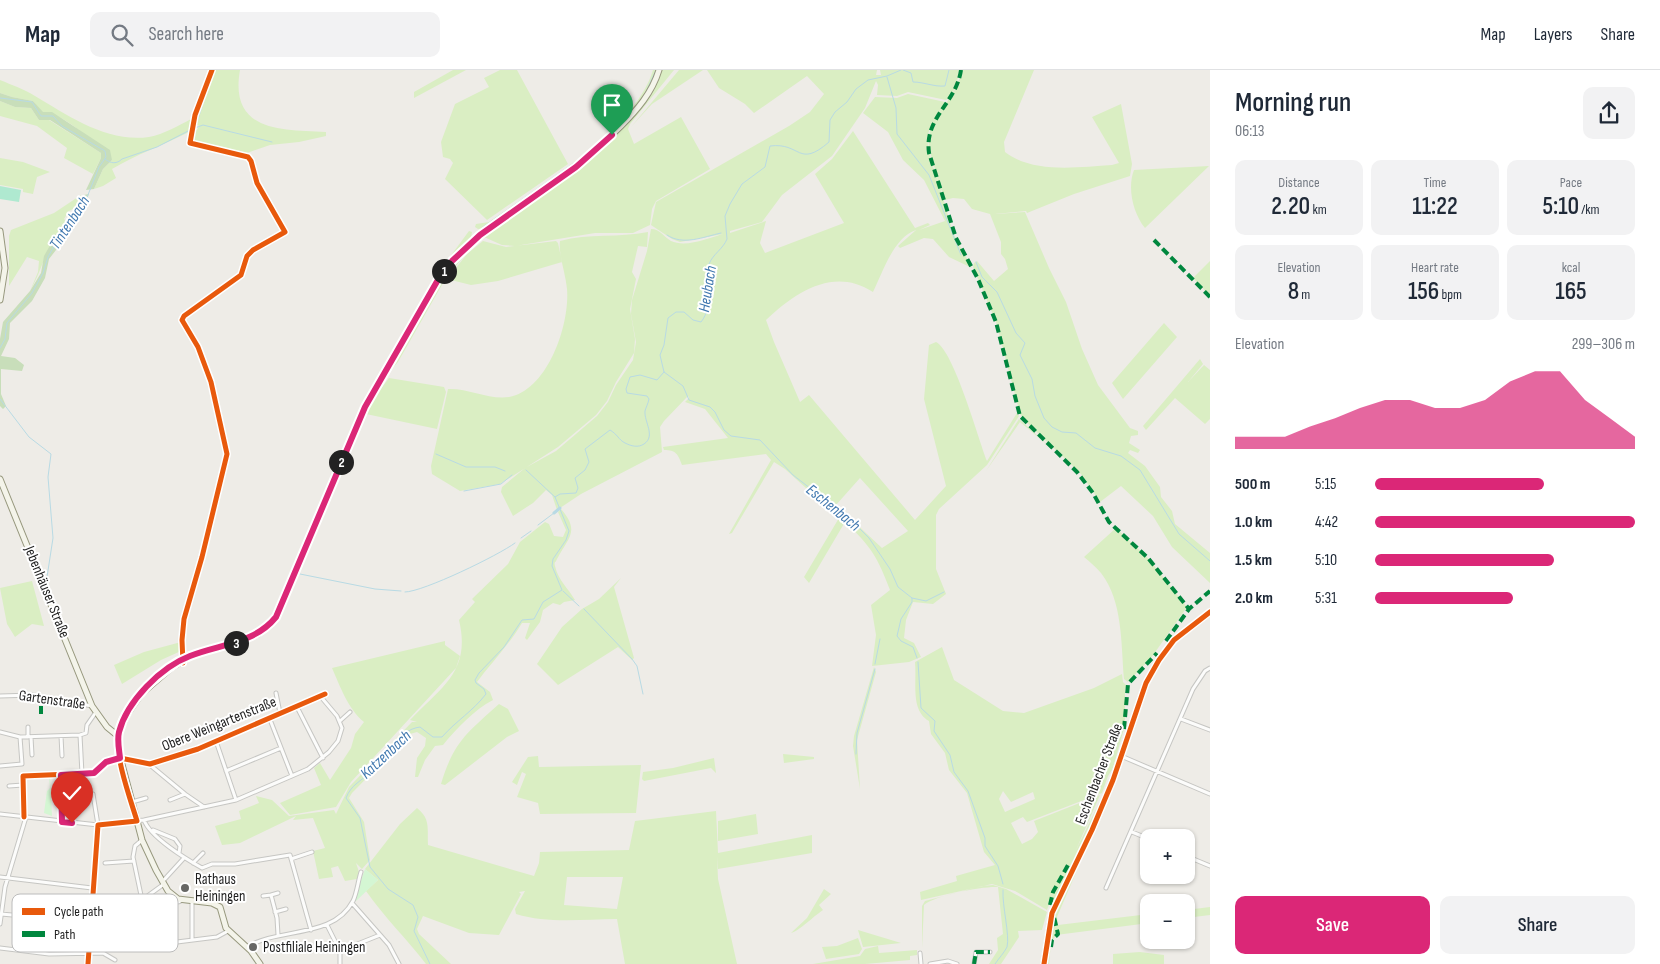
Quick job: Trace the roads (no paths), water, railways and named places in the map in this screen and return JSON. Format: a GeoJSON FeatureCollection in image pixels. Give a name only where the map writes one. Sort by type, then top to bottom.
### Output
{"type":"FeatureCollection","features":[{"type":"Feature","properties":{"kind":"main road"},"geometry":{"type":"LineString","coordinates":[[171,894],[163,883],[142,840],[120,758],[118,736],[122,723],[140,696],[160,676],[182,660],[245,639],[270,624],[281,608],[320,510],[365,407],[439,278],[452,261],[480,235],[576,167],[612,135],[645,100],[659,70]]}},
{"type":"Feature","properties":{"kind":"main road"},"geometry":{"type":"LineString","coordinates":[[0,232],[4,268],[0,300]]}},
{"type":"Feature","properties":{"kind":"main road","name":"Jebenhäuser Straße"},"geometry":{"type":"LineString","coordinates":[[0,479],[92,706]]}},
{"type":"Feature","properties":{"kind":"main road","name":"Eschenbacher Straße"},"geometry":{"type":"LineString","coordinates":[[1044,964],[1052,914],[1092,830],[1122,756],[1140,697],[1153,669],[1174,640],[1210,612]]}},
{"type":"Feature","properties":{"kind":"main road","name":"Gartenstraße"},"geometry":{"type":"LineString","coordinates":[[92,706],[107,728],[118,736]]}},
{"type":"Feature","properties":{"kind":"main road"},"geometry":{"type":"LineString","coordinates":[[178,898],[192,902],[212,903],[220,908],[228,931],[247,946],[260,964]]}},
{"type":"Feature","properties":{"kind":"street"},"geometry":{"type":"LineString","coordinates":[[1106,888],[1193,690],[1205,671],[1210,668]]}},
{"type":"Feature","properties":{"kind":"street"},"geometry":{"type":"LineString","coordinates":[[276,693],[280,713]]}},
{"type":"Feature","properties":{"kind":"street","name":"Gartenstraße"},"geometry":{"type":"LineString","coordinates":[[0,696],[33,695],[92,706]]}},
{"type":"Feature","properties":{"kind":"street","name":"Obere Weingartenstraße"},"geometry":{"type":"LineString","coordinates":[[120,758],[150,764],[216,741],[323,695],[340,722]]}},
{"type":"Feature","properties":{"kind":"street"},"geometry":{"type":"LineString","coordinates":[[297,707],[324,758]]}},
{"type":"Feature","properties":{"kind":"street"},"geometry":{"type":"LineString","coordinates":[[0,732],[20,737],[80,735],[86,733],[87,724],[96,712]]}},
{"type":"Feature","properties":{"kind":"street"},"geometry":{"type":"LineString","coordinates":[[0,814],[98,825],[144,820],[236,800],[292,776],[324,758],[341,735],[340,722],[350,712]]}},
{"type":"Feature","properties":{"kind":"street"},"geometry":{"type":"LineString","coordinates":[[269,717],[292,776]]}},
{"type":"Feature","properties":{"kind":"street"},"geometry":{"type":"LineString","coordinates":[[1181,718],[1210,730]]}},
{"type":"Feature","properties":{"kind":"street"},"geometry":{"type":"LineString","coordinates":[[28,727],[32,755]]}},
{"type":"Feature","properties":{"kind":"street"},"geometry":{"type":"LineString","coordinates":[[80,735],[82,774]]}},
{"type":"Feature","properties":{"kind":"street"},"geometry":{"type":"LineString","coordinates":[[61,736],[62,756]]}},
{"type":"Feature","properties":{"kind":"street"},"geometry":{"type":"LineString","coordinates":[[0,766],[22,764],[20,737]]}},
{"type":"Feature","properties":{"kind":"street"},"geometry":{"type":"LineString","coordinates":[[216,741],[236,800]]}},
{"type":"Feature","properties":{"kind":"street"},"geometry":{"type":"LineString","coordinates":[[226,771],[280,748]]}},
{"type":"Feature","properties":{"kind":"street"},"geometry":{"type":"LineString","coordinates":[[1122,756],[1210,794]]}},
{"type":"Feature","properties":{"kind":"street"},"geometry":{"type":"LineString","coordinates":[[0,924],[1,900],[25,817],[23,776],[94,773],[106,762],[120,758]]}},
{"type":"Feature","properties":{"kind":"street"},"geometry":{"type":"LineString","coordinates":[[150,764],[185,794],[205,808]]}},
{"type":"Feature","properties":{"kind":"street"},"geometry":{"type":"LineString","coordinates":[[61,775],[62,822]]}},
{"type":"Feature","properties":{"kind":"street"},"geometry":{"type":"LineString","coordinates":[[9,786],[23,785]]}},
{"type":"Feature","properties":{"kind":"street"},"geometry":{"type":"LineString","coordinates":[[92,894],[98,825],[93,794]]}},
{"type":"Feature","properties":{"kind":"street"},"geometry":{"type":"LineString","coordinates":[[170,800],[185,794]]}},
{"type":"Feature","properties":{"kind":"street"},"geometry":{"type":"LineString","coordinates":[[132,802],[146,798]]}},
{"type":"Feature","properties":{"kind":"street"},"geometry":{"type":"LineString","coordinates":[[62,803],[73,803]]}},
{"type":"Feature","properties":{"kind":"street"},"geometry":{"type":"LineString","coordinates":[[144,820],[151,829],[184,858],[202,868],[212,864],[235,864],[287,854],[292,859],[311,930]]}},
{"type":"Feature","properties":{"kind":"street"},"geometry":{"type":"LineString","coordinates":[[151,829],[175,839],[180,846],[179,853]]}},
{"type":"Feature","properties":{"kind":"street"},"geometry":{"type":"LineString","coordinates":[[1132,832],[1140,836]]}},
{"type":"Feature","properties":{"kind":"street"},"geometry":{"type":"LineString","coordinates":[[141,894],[134,862],[135,846],[142,840]]}},
{"type":"Feature","properties":{"kind":"street"},"geometry":{"type":"LineString","coordinates":[[292,859],[312,852]]}},
{"type":"Feature","properties":{"kind":"street"},"geometry":{"type":"LineString","coordinates":[[193,863],[203,853]]}},
{"type":"Feature","properties":{"kind":"street"},"geometry":{"type":"LineString","coordinates":[[149,894],[163,883],[184,858]]}},
{"type":"Feature","properties":{"kind":"street"},"geometry":{"type":"LineString","coordinates":[[1195,860],[1210,866]]}},
{"type":"Feature","properties":{"kind":"street"},"geometry":{"type":"LineString","coordinates":[[104,863],[134,862]]}},
{"type":"Feature","properties":{"kind":"street"},"geometry":{"type":"LineString","coordinates":[[247,946],[260,939],[311,930],[327,925],[352,903],[361,872]]}},
{"type":"Feature","properties":{"kind":"street"},"geometry":{"type":"LineString","coordinates":[[0,877],[92,888]]}},
{"type":"Feature","properties":{"kind":"street"},"geometry":{"type":"LineString","coordinates":[[263,896],[278,893]]}},
{"type":"Feature","properties":{"kind":"street"},"geometry":{"type":"LineString","coordinates":[[271,895],[278,935]]}},
{"type":"Feature","properties":{"kind":"street"},"geometry":{"type":"LineString","coordinates":[[178,902],[182,900]]}},
{"type":"Feature","properties":{"kind":"street"},"geometry":{"type":"LineString","coordinates":[[192,902],[192,940]]}},
{"type":"Feature","properties":{"kind":"street"},"geometry":{"type":"LineString","coordinates":[[352,903],[380,935],[399,964]]}},
{"type":"Feature","properties":{"kind":"street"},"geometry":{"type":"LineString","coordinates":[[275,912],[286,909]]}},
{"type":"Feature","properties":{"kind":"street"},"geometry":{"type":"LineString","coordinates":[[327,925],[340,951],[340,964]]}},
{"type":"Feature","properties":{"kind":"street"},"geometry":{"type":"LineString","coordinates":[[178,942],[217,937],[228,931]]}},
{"type":"Feature","properties":{"kind":"street"},"geometry":{"type":"LineString","coordinates":[[340,951],[380,935]]}},
{"type":"Feature","properties":{"kind":"street"},"geometry":{"type":"LineString","coordinates":[[33,952],[49,954],[103,953],[115,960]]}},
{"type":"Feature","properties":{"kind":"street"},"geometry":{"type":"LineString","coordinates":[[974,964],[976,952],[990,952]]}},
{"type":"Feature","properties":{"kind":"street"},"geometry":{"type":"LineString","coordinates":[[920,953],[921,964]]}},
{"type":"Feature","properties":{"kind":"street"},"geometry":{"type":"LineString","coordinates":[[88,954],[88,964]]}},
{"type":"Feature","properties":{"kind":"street"},"geometry":{"type":"LineString","coordinates":[[930,964],[948,961],[957,964]]}},
{"type":"Feature","properties":{"kind":"waterway"},"geometry":{"type":"LineString","coordinates":[[214,70],[195,128],[203,125],[272,142]]}},
{"type":"Feature","properties":{"kind":"waterway"},"geometry":{"type":"LineString","coordinates":[[644,96],[656,70]]}},
{"type":"Feature","properties":{"kind":"waterway","name":"Heubach"},"geometry":{"type":"LineString","coordinates":[[901,70],[887,76],[868,80],[856,89],[830,120],[829,142],[819,150],[805,154],[788,147],[770,146],[765,167],[742,184],[725,216],[727,239],[711,260],[707,271],[708,301],[705,315],[701,322],[693,320],[684,312],[676,312],[668,318],[664,345],[660,355],[664,372],[683,386],[689,400],[710,407],[715,412],[724,430],[731,436],[760,440],[793,475],[824,499],[840,515],[854,523],[869,538],[890,569],[898,587],[912,598],[912,602],[901,619],[897,636],[901,641],[913,647],[917,658]]}},
{"type":"Feature","properties":{"kind":"waterway","name":"Heubach"},"geometry":{"type":"LineString","coordinates":[[903,70],[911,73],[913,82],[941,86],[945,86],[949,70]]}},
{"type":"Feature","properties":{"kind":"waterway"},"geometry":{"type":"LineString","coordinates":[[887,77],[896,108],[897,134],[929,175],[961,255]]}},
{"type":"Feature","properties":{"kind":"waterway","name":"Tintenbach"},"geometry":{"type":"LineString","coordinates":[[0,98],[32,102],[41,116],[53,116],[62,126],[105,151],[106,157],[99,167],[82,210],[59,237],[32,293],[7,323],[5,339],[0,348]]}},
{"type":"Feature","properties":{"kind":"waterway"},"geometry":{"type":"LineString","coordinates":[[483,227],[588,153],[634,109]]}},
{"type":"Feature","properties":{"kind":"waterway"},"geometry":{"type":"LineString","coordinates":[[105,159],[116,163],[122,159],[157,147],[190,130]]}},
{"type":"Feature","properties":{"kind":"waterway"},"geometry":{"type":"LineString","coordinates":[[667,235],[680,240],[686,240],[721,233]]}},
{"type":"Feature","properties":{"kind":"waterway"},"geometry":{"type":"LineString","coordinates":[[976,262],[982,277],[997,292],[1016,333],[1025,343],[1020,355],[1032,379],[1035,396],[1044,418],[1052,427],[1062,432],[1076,433],[1095,448],[1121,456],[1140,470],[1179,534],[1210,561]]}},
{"type":"Feature","properties":{"kind":"waterway","name":"Katzenbach"},"geometry":{"type":"LineString","coordinates":[[430,964],[414,931],[418,917],[413,905],[388,889],[370,867],[360,818],[346,798],[353,787],[375,767],[405,733],[420,727],[433,737],[442,737],[476,706],[486,694],[484,689],[476,683],[475,680],[479,673],[504,647],[522,620],[534,619],[543,602],[562,590],[552,566],[553,559],[566,540],[569,531],[555,497],[560,494],[576,493],[578,488],[575,478],[585,470],[589,462],[585,449],[610,430],[623,442],[632,446],[642,445],[647,441],[649,433],[645,411],[649,399],[647,396],[627,393],[626,389],[630,377],[640,375],[657,380],[664,372]]}},
{"type":"Feature","properties":{"kind":"waterway","name":"Tintenbach"},"geometry":{"type":"LineString","coordinates":[[0,399],[29,437],[51,454],[48,477],[53,538],[47,577]]}},
{"type":"Feature","properties":{"kind":"waterway"},"geometry":{"type":"LineString","coordinates":[[436,454],[466,467],[495,467],[505,471]]}},
{"type":"Feature","properties":{"kind":"waterway"},"geometry":{"type":"LineString","coordinates":[[526,470],[555,497]]}},
{"type":"Feature","properties":{"kind":"waterway"},"geometry":{"type":"LineString","coordinates":[[464,491],[501,484],[512,475]]}},
{"type":"Feature","properties":{"kind":"waterway","name":"Katzenbach"},"geometry":{"type":"LineString","coordinates":[[554,513],[560,508]]}},
{"type":"Feature","properties":{"kind":"waterway"},"geometry":{"type":"LineString","coordinates":[[538,525],[554,513]]}},
{"type":"Feature","properties":{"kind":"waterway"},"geometry":{"type":"LineString","coordinates":[[521,538],[531,531]]}},
{"type":"Feature","properties":{"kind":"waterway"},"geometry":{"type":"LineString","coordinates":[[405,592],[428,586],[461,572],[494,556],[515,543]]}},
{"type":"Feature","properties":{"kind":"waterway"},"geometry":{"type":"LineString","coordinates":[[300,574],[375,589],[401,591]]}},
{"type":"Feature","properties":{"kind":"waterway"},"geometry":{"type":"LineString","coordinates":[[563,591],[579,606]]}},
{"type":"Feature","properties":{"kind":"waterway"},"geometry":{"type":"LineString","coordinates":[[912,598],[926,601],[944,592]]}},
{"type":"Feature","properties":{"kind":"waterway"},"geometry":{"type":"LineString","coordinates":[[584,609],[637,666],[643,694]]}},
{"type":"Feature","properties":{"kind":"waterway"},"geometry":{"type":"LineString","coordinates":[[875,664],[880,639]]}},
{"type":"Feature","properties":{"kind":"waterway","name":"Eschenbach"},"geometry":{"type":"LineString","coordinates":[[918,662],[921,708],[935,721],[934,731],[950,755],[954,772],[968,791],[985,838],[985,846],[998,866],[1003,884]]}},
{"type":"Feature","properties":{"kind":"waterway"},"geometry":{"type":"LineString","coordinates":[[856,754],[857,733],[875,669]]}},
{"type":"Feature","properties":{"kind":"waterway","name":"Eschenbach"},"geometry":{"type":"LineString","coordinates":[[995,964],[1006,949],[1008,942],[1003,890]]}},
{"type":"Feature","properties":{"kind":"place","name":"Rathaus Heiningen"},"geometry":{"type":"Point","coordinates":[185,888]}},
{"type":"Feature","properties":{"kind":"place","name":"Postfiliale Heiningen"},"geometry":{"type":"Point","coordinates":[253,947]}}]}
